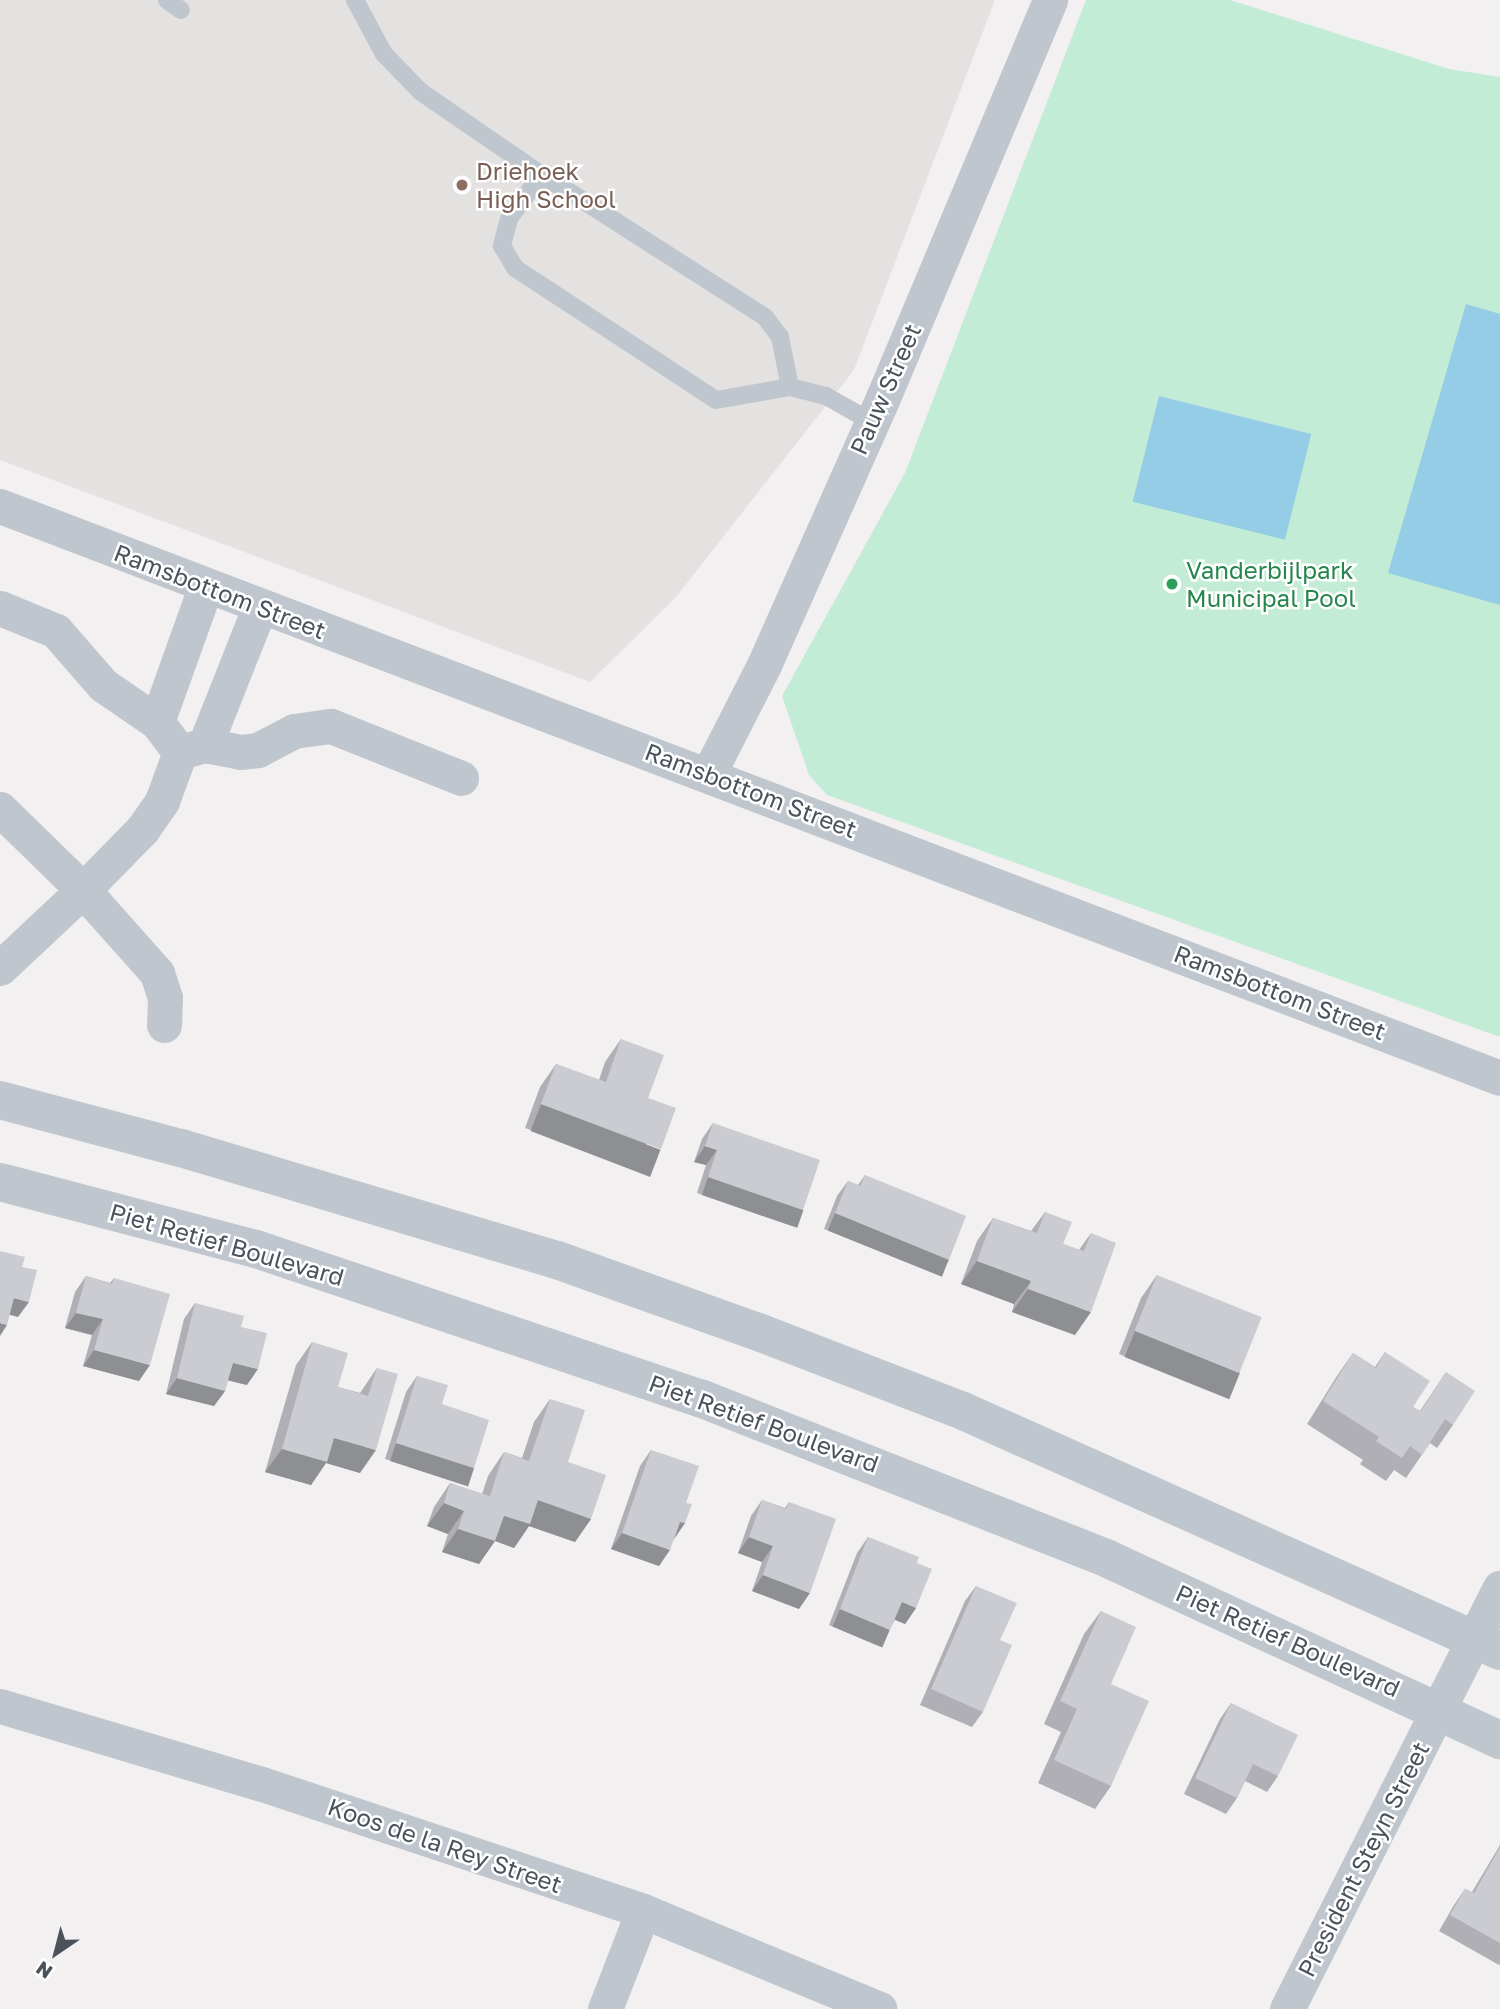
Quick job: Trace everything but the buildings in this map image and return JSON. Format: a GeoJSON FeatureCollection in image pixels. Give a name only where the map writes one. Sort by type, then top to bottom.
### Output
{"type":"FeatureCollection","features":[{"type":"Feature","properties":{"kind":"street","name":"Pauw Street"},"geometry":{"type":"LineString","coordinates":[[709,773],[764,665],[872,422],[1049,0]]}},
{"type":"Feature","properties":{"kind":"street","name":"Ramsbottom Street"},"geometry":{"type":"LineString","coordinates":[[0,506],[709,773],[1500,1077]]}},
{"type":"Feature","properties":{"kind":"street"},"geometry":{"type":"LineString","coordinates":[[157,722],[206,585]]}},
{"type":"Feature","properties":{"kind":"street"},"geometry":{"type":"LineString","coordinates":[[0,968],[142,830],[192,749],[260,606]]}},
{"type":"Feature","properties":{"kind":"street"},"geometry":{"type":"LineString","coordinates":[[0,608],[56,631],[103,685],[192,749],[240,752],[258,750],[293,731],[331,726],[461,778]]}},
{"type":"Feature","properties":{"kind":"street"},"geometry":{"type":"LineString","coordinates":[[0,809],[83,890],[157,973],[165,998],[164,1025]]}},
{"type":"Feature","properties":{"kind":"street"},"geometry":{"type":"LineString","coordinates":[[0,1100],[181,1148],[557,1260],[761,1333],[963,1411],[1489,1644]]}},
{"type":"Feature","properties":{"kind":"street","name":"Piet Retief Boulevard"},"geometry":{"type":"LineString","coordinates":[[0,1182],[256,1249],[699,1398],[1108,1559],[1439,1709],[1500,1740]]}},
{"type":"Feature","properties":{"kind":"street","name":"President Steyn Street"},"geometry":{"type":"LineString","coordinates":[[1287,2009],[1439,1709],[1489,1644],[1500,1588]]}},
{"type":"Feature","properties":{"kind":"street","name":"Koos de la Rey Street"},"geometry":{"type":"LineString","coordinates":[[0,1706],[262,1784],[643,1911],[880,2009]]}},
{"type":"Feature","properties":{"kind":"street"},"geometry":{"type":"LineString","coordinates":[[605,2009],[643,1911]]}},
{"type":"Feature","properties":{"kind":"lane"},"geometry":{"type":"LineString","coordinates":[[355,0],[384,54],[421,92],[552,182],[765,317],[780,337],[790,387]]}},
{"type":"Feature","properties":{"kind":"lane"},"geometry":{"type":"LineString","coordinates":[[552,182],[532,187],[509,219],[502,246],[514,268],[716,400],[790,387],[826,396],[872,422]]}},
{"type":"Feature","properties":{"kind":"shaded area","name":"Driehoek High School"},"geometry":{"type":"Polygon","coordinates":[[[0,0],[995,0],[854,370],[676,597],[590,682],[0,460],[0,0]]]}},
{"type":"Feature","properties":{"kind":"green space","name":"Vanderbijlpark Municipal Pool"},"geometry":{"type":"Polygon","coordinates":[[[1086,0],[1230,0],[1449,69],[1500,77],[1500,1037],[827,795],[809,775],[782,696],[905,473],[1086,0]]]}},
{"type":"Feature","properties":{"kind":"water"},"geometry":{"type":"Polygon","coordinates":[[[1466,304],[1500,314],[1500,605],[1388,573],[1466,304]]]}},
{"type":"Feature","properties":{"kind":"water"},"geometry":{"type":"Polygon","coordinates":[[[1159,396],[1311,434],[1285,540],[1133,502],[1159,396]]]}},
{"type":"Feature","properties":{"kind":"place","name":"Driehoek High School"},"geometry":{"type":"Point","coordinates":[462,185]}},
{"type":"Feature","properties":{"kind":"place","name":"Vanderbijlpark Municipal Pool"},"geometry":{"type":"Point","coordinates":[1172,584]}}]}
